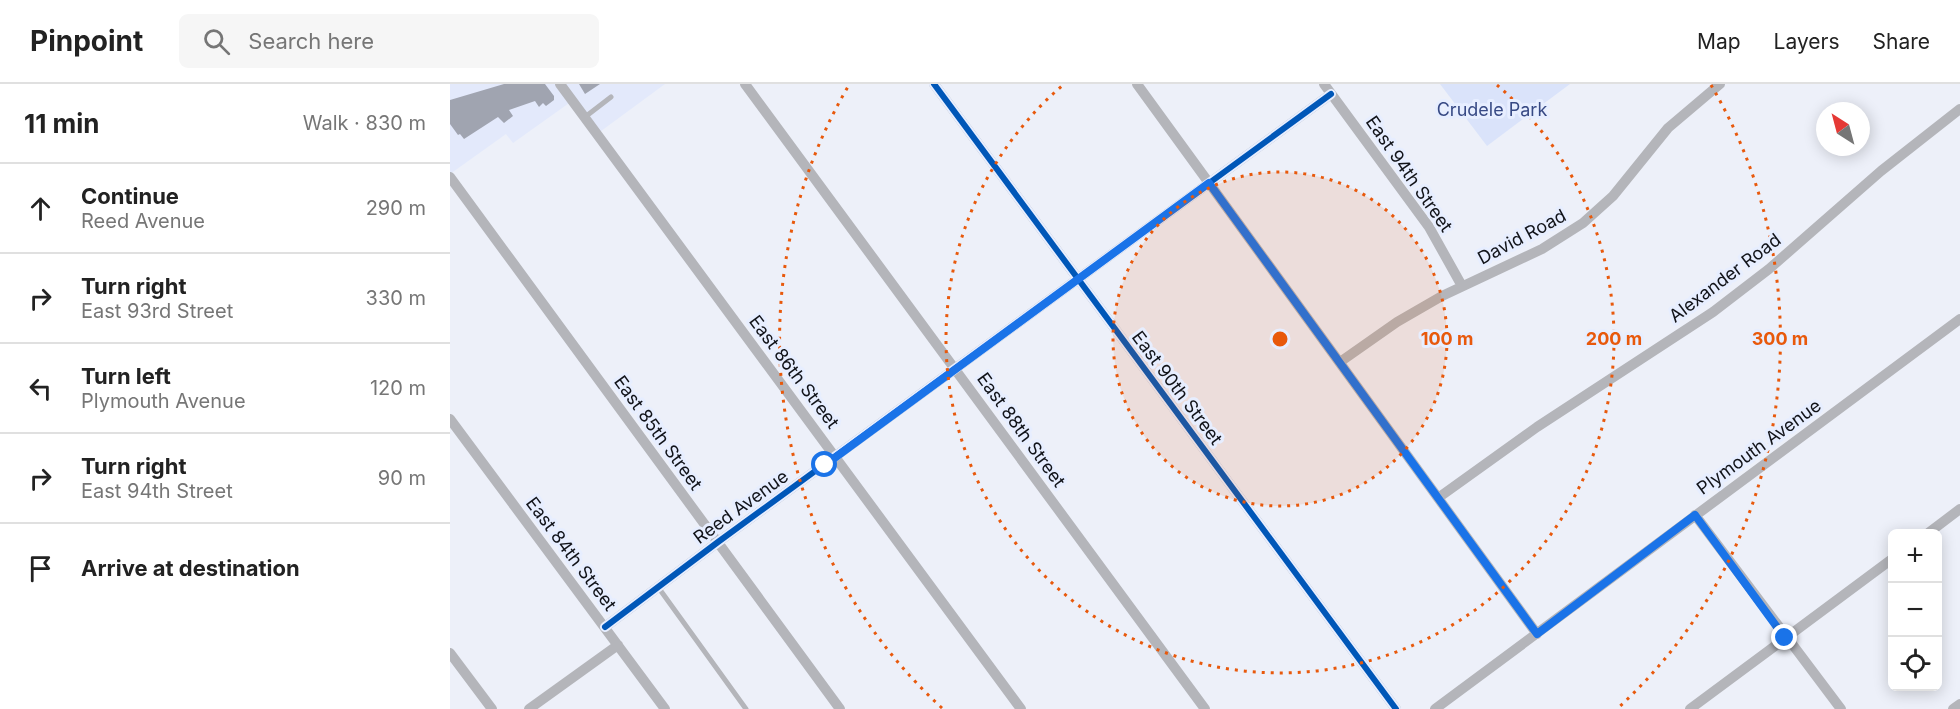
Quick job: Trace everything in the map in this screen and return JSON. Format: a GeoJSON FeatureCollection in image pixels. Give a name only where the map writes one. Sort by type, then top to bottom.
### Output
{"type":"FeatureCollection","features":[{"type":"Feature","properties":{"kind":"street","name":"East 86th Street"},"geometry":{"type":"LineString","coordinates":[[560,84],[1021,709]]}},
{"type":"Feature","properties":{"kind":"street","name":"East 88th Street"},"geometry":{"type":"LineString","coordinates":[[745,84],[1204,709]]}},
{"type":"Feature","properties":{"kind":"street","name":"East 90th Street"},"geometry":{"type":"LineString","coordinates":[[934,84],[1396,709]]}},
{"type":"Feature","properties":{"kind":"street"},"geometry":{"type":"LineString","coordinates":[[1137,84],[1537,634]]}},
{"type":"Feature","properties":{"kind":"street","name":"East 94th Street"},"geometry":{"type":"LineString","coordinates":[[1324,84],[1429,227],[1462,286]]}},
{"type":"Feature","properties":{"kind":"street","name":"David Road"},"geometry":{"type":"LineString","coordinates":[[1340,362],[1397,322],[1462,286],[1542,249],[1583,223],[1613,196],[1668,129],[1720,84]]}},
{"type":"Feature","properties":{"kind":"street","name":"Reed Avenue"},"geometry":{"type":"LineString","coordinates":[[605,627],[1331,94]]}},
{"type":"Feature","properties":{"kind":"street","name":"Alexander Road"},"geometry":{"type":"LineString","coordinates":[[1438,498],[1527,433],[1713,312],[1769,269],[1881,171],[1960,109]]}},
{"type":"Feature","properties":{"kind":"street","name":"East 85th Street"},"geometry":{"type":"LineString","coordinates":[[450,177],[840,709]]}},
{"type":"Feature","properties":{"kind":"street","name":"Plymouth Avenue"},"geometry":{"type":"LineString","coordinates":[[1435,709],[1960,319]]}},
{"type":"Feature","properties":{"kind":"street","name":"East 84th Street"},"geometry":{"type":"LineString","coordinates":[[450,419],[665,709]]}},
{"type":"Feature","properties":{"kind":"street"},"geometry":{"type":"LineString","coordinates":[[1934,529],[1960,509]]}},
{"type":"Feature","properties":{"kind":"street"},"geometry":{"type":"LineString","coordinates":[[1695,515],[1840,709]]}},
{"type":"Feature","properties":{"kind":"street"},"geometry":{"type":"LineString","coordinates":[[1690,709],[1888,563]]}},
{"type":"Feature","properties":{"kind":"street"},"geometry":{"type":"LineString","coordinates":[[529,709],[618,645]]}},
{"type":"Feature","properties":{"kind":"street"},"geometry":{"type":"LineString","coordinates":[[450,652],[492,709]]}},
{"type":"Feature","properties":{"kind":"street"},"geometry":{"type":"LineString","coordinates":[[1953,709],[1960,704]]}},
{"type":"Feature","properties":{"kind":"lane"},"geometry":{"type":"LineString","coordinates":[[585,117],[611,97]]}},
{"type":"Feature","properties":{"kind":"lane"},"geometry":{"type":"LineString","coordinates":[[658,587],[746,709]]}},
{"type":"Feature","properties":{"kind":"shaded area"},"geometry":{"type":"Polygon","coordinates":[[[450,84],[665,84],[597,134],[572,101],[513,143],[506,134],[450,174],[450,84]]]}},
{"type":"Feature","properties":{"kind":"green space","name":"Crudele Park"},"geometry":{"type":"Polygon","coordinates":[[[1440,84],[1570,84],[1487,146],[1440,84]]]}},
{"type":"Feature","properties":{"kind":"building"},"geometry":{"type":"Polygon","coordinates":[[[504,84],[545,84],[554,96],[554,100],[546,106],[543,103],[539,107],[535,101],[509,110],[513,116],[504,123],[498,117],[464,139],[460,134],[458,135],[450,124],[450,100],[504,84]]]}},
{"type":"Feature","properties":{"kind":"building"},"geometry":{"type":"Polygon","coordinates":[[[579,84],[600,84],[585,94],[579,84]]]}},
{"type":"Feature","properties":{"kind":"cycle path"},"geometry":{"type":"LineString","coordinates":[[934,84],[1396,709]]}},
{"type":"Feature","properties":{"kind":"cycle path"},"geometry":{"type":"LineString","coordinates":[[605,627],[1331,94]]}},
{"type":"Feature","properties":{"kind":"route"},"geometry":{"type":"LineString","coordinates":[[825,465],[1209,183],[1537,634],[1695,515],[1785,638]]}}]}
